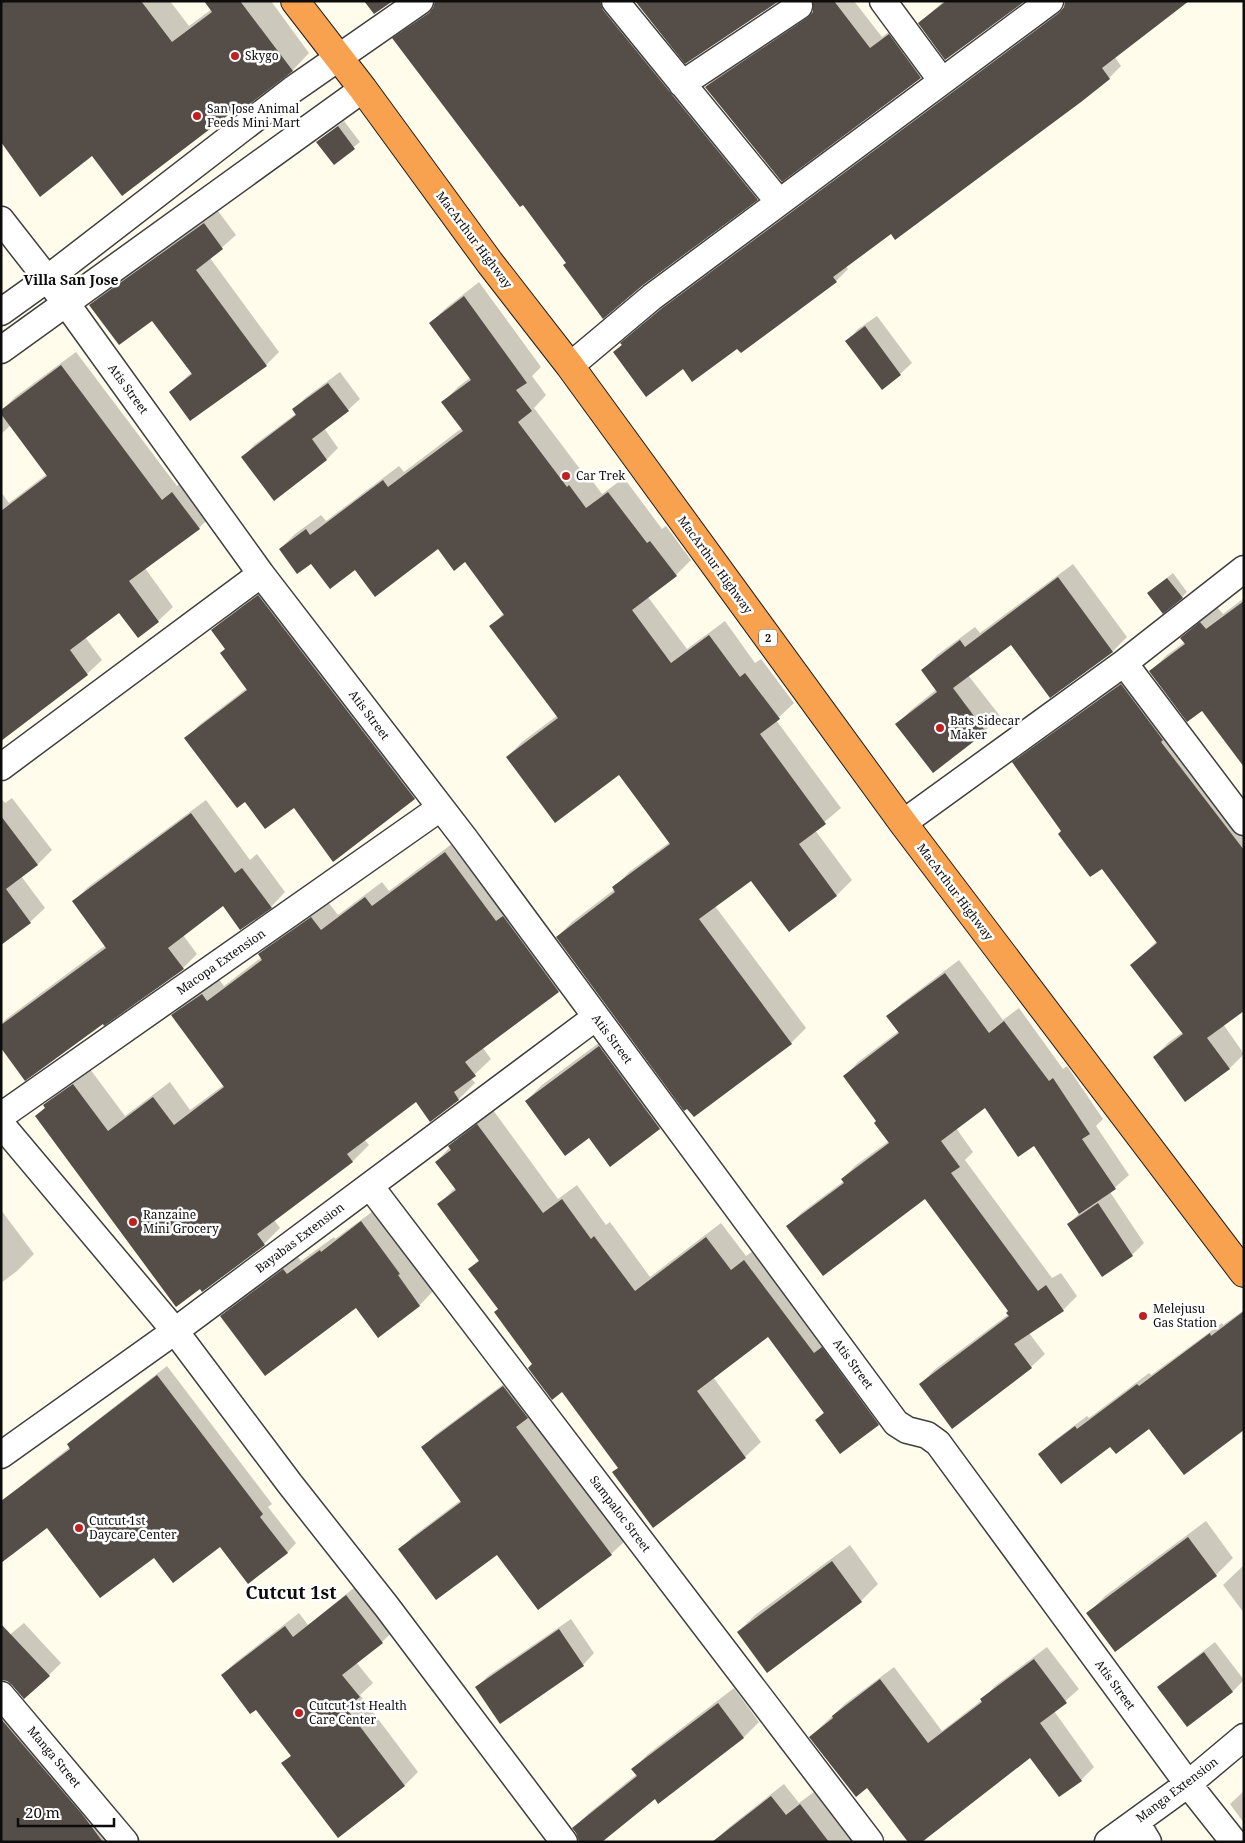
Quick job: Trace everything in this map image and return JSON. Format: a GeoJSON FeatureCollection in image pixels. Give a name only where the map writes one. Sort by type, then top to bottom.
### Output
{"type":"FeatureCollection","features":[{"type":"Feature","properties":{"kind":"highway","name":"MacArthur Highway"},"geometry":{"type":"LineString","coordinates":[[295,1],[363,89],[490,263],[570,366],[902,822],[1244,1273]]}},
{"type":"Feature","properties":{"kind":"street"},"geometry":{"type":"LineString","coordinates":[[1,312],[47,279],[292,90],[420,1]]}},
{"type":"Feature","properties":{"kind":"street"},"geometry":{"type":"LineString","coordinates":[[614,1],[779,202]]}},
{"type":"Feature","properties":{"kind":"street"},"geometry":{"type":"LineString","coordinates":[[883,1],[942,81]]}},
{"type":"Feature","properties":{"kind":"street"},"geometry":{"type":"LineString","coordinates":[[570,366],[652,297],[1050,1]]}},
{"type":"Feature","properties":{"kind":"street"},"geometry":{"type":"LineString","coordinates":[[682,84],[800,6]]}},
{"type":"Feature","properties":{"kind":"street"},"geometry":{"type":"LineString","coordinates":[[1,350],[363,89]]}},
{"type":"Feature","properties":{"kind":"street","name":"Atis Street"},"geometry":{"type":"LineString","coordinates":[[1,220],[66,303],[261,574],[440,808],[896,1423],[907,1430],[927,1434],[938,1443],[1188,1784],[1234,1842]]}},
{"type":"Feature","properties":{"kind":"street"},"geometry":{"type":"LineString","coordinates":[[902,822],[1124,663],[1244,568]]}},
{"type":"Feature","properties":{"kind":"street"},"geometry":{"type":"LineString","coordinates":[[1,767],[261,574]]}},
{"type":"Feature","properties":{"kind":"street"},"geometry":{"type":"LineString","coordinates":[[1124,663],[1244,822]]}},
{"type":"Feature","properties":{"kind":"street","name":"Macopa Extension"},"geometry":{"type":"LineString","coordinates":[[1,1116],[440,808]]}},
{"type":"Feature","properties":{"kind":"street","name":"Bayabas Extension"},"geometry":{"type":"LineString","coordinates":[[1,1455],[175,1330],[596,1017]]}},
{"type":"Feature","properties":{"kind":"street"},"geometry":{"type":"LineString","coordinates":[[1,1124],[175,1330],[290,1484],[387,1607],[564,1842]]}},
{"type":"Feature","properties":{"kind":"street","name":"Sampaloc Street"},"geometry":{"type":"LineString","coordinates":[[370,1186],[870,1842]]}},
{"type":"Feature","properties":{"kind":"street","name":"Manga Street"},"geometry":{"type":"LineString","coordinates":[[1,1695],[125,1842]]}},
{"type":"Feature","properties":{"kind":"street","name":"Manga Extension"},"geometry":{"type":"LineString","coordinates":[[1108,1842],[1142,1832],[1188,1784],[1244,1737]]}},
{"type":"Feature","properties":{"kind":"building"},"geometry":{"type":"Polygon","coordinates":[[[1,1],[141,1],[172,42],[212,12],[204,1],[240,1],[293,71],[234,116],[231,113],[122,196],[92,156],[40,197],[1,142],[1,1]]]}},
{"type":"Feature","properties":{"kind":"building"},"geometry":{"type":"Polygon","coordinates":[[[364,1],[393,1],[374,14],[364,1]]]}},
{"type":"Feature","properties":{"kind":"building"},"geometry":{"type":"Polygon","coordinates":[[[435,1],[600,1],[603,10],[758,200],[643,285],[603,319],[563,265],[566,263],[523,205],[520,207],[392,38],[429,13],[435,1]]]}},
{"type":"Feature","properties":{"kind":"building"},"geometry":{"type":"Polygon","coordinates":[[[635,1],[779,1],[685,64],[635,1]]]}},
{"type":"Feature","properties":{"kind":"building"},"geometry":{"type":"Polygon","coordinates":[[[813,1],[834,1],[870,48],[889,34],[921,78],[782,182],[705,87],[807,18],[813,12],[813,1]]]}},
{"type":"Feature","properties":{"kind":"building"},"geometry":{"type":"Polygon","coordinates":[[[946,1],[1025,1],[945,60],[918,23],[946,1]]]}},
{"type":"Feature","properties":{"kind":"building"},"geometry":{"type":"Polygon","coordinates":[[[1065,1],[1189,1],[1102,68],[1110,79],[1081,102],[895,240],[891,234],[833,277],[837,282],[741,353],[737,349],[692,382],[683,369],[646,397],[613,352],[622,345],[620,343],[661,309],[1059,13],[1064,7],[1065,1]]]}},
{"type":"Feature","properties":{"kind":"building"},"geometry":{"type":"Polygon","coordinates":[[[338,126],[355,149],[334,165],[316,142],[338,126]]]}},
{"type":"Feature","properties":{"kind":"building"},"geometry":{"type":"Polygon","coordinates":[[[204,223],[223,249],[196,270],[267,366],[190,421],[169,392],[192,374],[152,321],[119,345],[89,305],[204,223]]]}},
{"type":"Feature","properties":{"kind":"building"},"geometry":{"type":"Polygon","coordinates":[[[464,296],[527,383],[516,390],[532,411],[518,422],[567,487],[569,485],[586,508],[608,492],[647,543],[650,541],[677,576],[632,610],[671,663],[709,635],[740,677],[745,673],[780,719],[760,734],[826,824],[799,844],[837,896],[789,932],[751,881],[699,919],[792,1044],[694,1117],[687,1109],[684,1111],[556,937],[615,892],[612,887],[670,844],[619,775],[555,823],[506,757],[558,718],[489,626],[504,615],[465,562],[454,571],[438,549],[375,597],[355,570],[330,589],[311,564],[297,574],[279,549],[306,529],[310,535],[383,480],[388,487],[463,431],[441,402],[471,380],[429,323],[464,296]]]}},
{"type":"Feature","properties":{"kind":"building"},"geometry":{"type":"Polygon","coordinates":[[[865,326],[901,375],[882,390],[845,341],[865,326]]]}},
{"type":"Feature","properties":{"kind":"building"},"geometry":{"type":"Polygon","coordinates":[[[61,365],[162,500],[172,492],[200,529],[129,581],[159,622],[138,638],[119,613],[70,650],[88,675],[1,741],[1,511],[47,476],[1,414],[1,410],[61,365]]]}},
{"type":"Feature","properties":{"kind":"building"},"geometry":{"type":"Polygon","coordinates":[[[328,383],[349,411],[312,439],[327,460],[274,501],[241,457],[296,415],[292,409],[328,383]]]}},
{"type":"Feature","properties":{"kind":"building"},"geometry":{"type":"Polygon","coordinates":[[[1058,577],[1113,652],[1050,698],[1011,645],[953,688],[986,732],[933,773],[895,724],[937,692],[921,670],[960,640],[965,647],[1058,577]]]}},
{"type":"Feature","properties":{"kind":"building"},"geometry":{"type":"Polygon","coordinates":[[[1167,578],[1183,598],[1163,614],[1147,593],[1167,578]]]}},
{"type":"Feature","properties":{"kind":"building"},"geometry":{"type":"Polygon","coordinates":[[[258,595],[415,799],[333,862],[294,808],[265,829],[245,802],[237,808],[184,738],[247,690],[220,653],[225,649],[211,630],[258,595]]]}},
{"type":"Feature","properties":{"kind":"building"},"geometry":{"type":"Polygon","coordinates":[[[1244,601],[1244,767],[1202,711],[1187,722],[1149,671],[1185,644],[1180,638],[1200,622],[1206,629],[1244,601]]]}},
{"type":"Feature","properties":{"kind":"building"},"geometry":{"type":"Polygon","coordinates":[[[1121,684],[1163,740],[1161,742],[1244,850],[1244,1011],[1207,1038],[1230,1069],[1185,1102],[1153,1057],[1183,1034],[1130,965],[1157,943],[1102,869],[1090,877],[1058,834],[1061,831],[1012,762],[1121,684]]]}},
{"type":"Feature","properties":{"kind":"building"},"geometry":{"type":"Polygon","coordinates":[[[191,813],[235,873],[242,868],[272,908],[240,930],[223,906],[168,948],[184,969],[104,1026],[103,1024],[25,1081],[1,1048],[1,1025],[106,948],[72,901],[191,813]]]}},
{"type":"Feature","properties":{"kind":"building"},"geometry":{"type":"Polygon","coordinates":[[[1,816],[38,865],[6,889],[31,923],[1,945],[1,816]]]}},
{"type":"Feature","properties":{"kind":"building"},"geometry":{"type":"Polygon","coordinates":[[[445,852],[496,921],[503,916],[559,992],[465,1062],[476,1076],[454,1092],[459,1100],[430,1122],[416,1102],[347,1154],[353,1162],[257,1234],[265,1245],[202,1292],[200,1289],[176,1307],[35,1116],[45,1108],[43,1105],[73,1084],[108,1131],[153,1097],[174,1125],[224,1087],[171,1015],[202,994],[207,1001],[262,960],[258,954],[311,917],[321,930],[365,897],[372,906],[445,852]]]}},
{"type":"Feature","properties":{"kind":"building"},"geometry":{"type":"Polygon","coordinates":[[[945,973],[989,1033],[1004,1021],[1049,1081],[1053,1078],[1090,1134],[1082,1139],[1116,1189],[1079,1214],[1034,1146],[1018,1157],[985,1108],[941,1141],[960,1167],[951,1173],[1038,1291],[1046,1285],[1064,1311],[1014,1344],[1032,1368],[952,1429],[919,1384],[1009,1316],[1006,1313],[1008,1311],[925,1199],[823,1276],[786,1226],[844,1183],[841,1179],[889,1143],[874,1123],[876,1121],[843,1076],[899,1033],[886,1016],[945,973]]]}},
{"type":"Feature","properties":{"kind":"building"},"geometry":{"type":"Polygon","coordinates":[[[599,1046],[660,1129],[610,1167],[589,1138],[565,1156],[525,1101],[599,1046]]]}},
{"type":"Feature","properties":{"kind":"building"},"geometry":{"type":"Polygon","coordinates":[[[477,1124],[543,1213],[562,1199],[591,1239],[594,1236],[635,1291],[706,1237],[731,1270],[744,1260],[814,1353],[822,1347],[879,1425],[840,1454],[815,1420],[824,1413],[768,1337],[697,1391],[746,1458],[653,1528],[612,1472],[618,1468],[562,1392],[552,1400],[528,1368],[532,1364],[494,1312],[498,1309],[468,1269],[479,1261],[437,1204],[456,1190],[435,1162],[451,1150],[448,1146],[477,1124]]]}},
{"type":"Feature","properties":{"kind":"building"},"geometry":{"type":"Polygon","coordinates":[[[1098,1203],[1133,1256],[1102,1277],[1067,1224],[1098,1203]]]}},
{"type":"Feature","properties":{"kind":"building"},"geometry":{"type":"Polygon","coordinates":[[[361,1221],[400,1274],[398,1275],[420,1306],[378,1338],[356,1308],[265,1376],[220,1316],[283,1269],[287,1274],[320,1250],[321,1252],[361,1221]]]}},
{"type":"Feature","properties":{"kind":"building"},"geometry":{"type":"Polygon","coordinates":[[[1244,1311],[1244,1430],[1184,1475],[1149,1429],[1116,1454],[1110,1447],[1061,1484],[1038,1454],[1075,1426],[1077,1429],[1137,1384],[1139,1386],[1210,1333],[1211,1336],[1244,1311]]]}},
{"type":"Feature","properties":{"kind":"building"},"geometry":{"type":"Polygon","coordinates":[[[157,1375],[263,1514],[260,1517],[288,1553],[248,1584],[220,1547],[173,1583],[154,1558],[100,1598],[47,1528],[1,1563],[1,1501],[70,1449],[67,1444],[157,1375]]]}},
{"type":"Feature","properties":{"kind":"building"},"geometry":{"type":"Polygon","coordinates":[[[503,1386],[528,1418],[516,1427],[612,1555],[538,1610],[497,1555],[436,1600],[398,1549],[461,1502],[421,1447],[503,1386]]]}},
{"type":"Feature","properties":{"kind":"building"},"geometry":{"type":"Polygon","coordinates":[[[1188,1537],[1217,1576],[1115,1652],[1086,1613],[1188,1537]]]}},
{"type":"Feature","properties":{"kind":"building"},"geometry":{"type":"Polygon","coordinates":[[[832,1561],[862,1602],[767,1673],[737,1632],[832,1561]]]}},
{"type":"Feature","properties":{"kind":"building"},"geometry":{"type":"Polygon","coordinates":[[[346,1595],[383,1643],[342,1675],[360,1697],[346,1708],[405,1786],[338,1838],[281,1763],[291,1756],[256,1710],[250,1714],[221,1675],[285,1626],[293,1637],[346,1595]]]}},
{"type":"Feature","properties":{"kind":"building"},"geometry":{"type":"Polygon","coordinates":[[[1,1624],[50,1676],[24,1699],[12,1685],[7,1681],[1,1680],[1,1624]]]}},
{"type":"Feature","properties":{"kind":"building"},"geometry":{"type":"Polygon","coordinates":[[[559,1629],[584,1666],[500,1724],[475,1687],[559,1629]]]}},
{"type":"Feature","properties":{"kind":"building"},"geometry":{"type":"Polygon","coordinates":[[[1204,1652],[1233,1692],[1187,1727],[1157,1687],[1204,1652]]]}},
{"type":"Feature","properties":{"kind":"building"},"geometry":{"type":"Polygon","coordinates":[[[1034,1659],[1067,1703],[1040,1723],[1082,1781],[1059,1797],[1030,1758],[922,1842],[908,1842],[867,1788],[856,1797],[809,1737],[833,1718],[832,1716],[880,1679],[928,1743],[982,1702],[980,1699],[1034,1659]]]}},
{"type":"Feature","properties":{"kind":"building"},"geometry":{"type":"Polygon","coordinates":[[[718,1703],[744,1738],[658,1804],[655,1799],[602,1842],[579,1842],[572,1828],[637,1776],[631,1769],[718,1703]]]}},
{"type":"Feature","properties":{"kind":"building"},"geometry":{"type":"Polygon","coordinates":[[[1,1719],[82,1814],[103,1842],[1,1842],[1,1719]]]}},
{"type":"Feature","properties":{"kind":"building"},"geometry":{"type":"Polygon","coordinates":[[[771,1796],[786,1815],[800,1804],[829,1842],[712,1842],[771,1796]]]}},
{"type":"Feature","properties":{"kind":"place","name":"Skygo"},"geometry":{"type":"Point","coordinates":[235,56]}},
{"type":"Feature","properties":{"kind":"place","name":"San Jose Animal Feeds Mini Mart"},"geometry":{"type":"Point","coordinates":[197,116]}},
{"type":"Feature","properties":{"kind":"place","name":"Car Trek"},"geometry":{"type":"Point","coordinates":[566,476]}},
{"type":"Feature","properties":{"kind":"place","name":"Bats Sidecar Maker"},"geometry":{"type":"Point","coordinates":[940,728]}},
{"type":"Feature","properties":{"kind":"place","name":"Ranzaine Mini Grocery"},"geometry":{"type":"Point","coordinates":[133,1222]}},
{"type":"Feature","properties":{"kind":"place","name":"Melejusu Gas Station"},"geometry":{"type":"Point","coordinates":[1143,1316]}},
{"type":"Feature","properties":{"kind":"place","name":"Cutcut 1st Daycare Center"},"geometry":{"type":"Point","coordinates":[79,1528]}},
{"type":"Feature","properties":{"kind":"place","name":"Cutcut 1st Health Care Center"},"geometry":{"type":"Point","coordinates":[299,1713]}},
{"type":"Feature","properties":{"kind":"district","name":"Villa San Jose"},"geometry":{"type":"Point","coordinates":[71,280]}},
{"type":"Feature","properties":{"kind":"district","name":"Cutcut 1st"},"geometry":{"type":"Point","coordinates":[291,1593]}}]}
